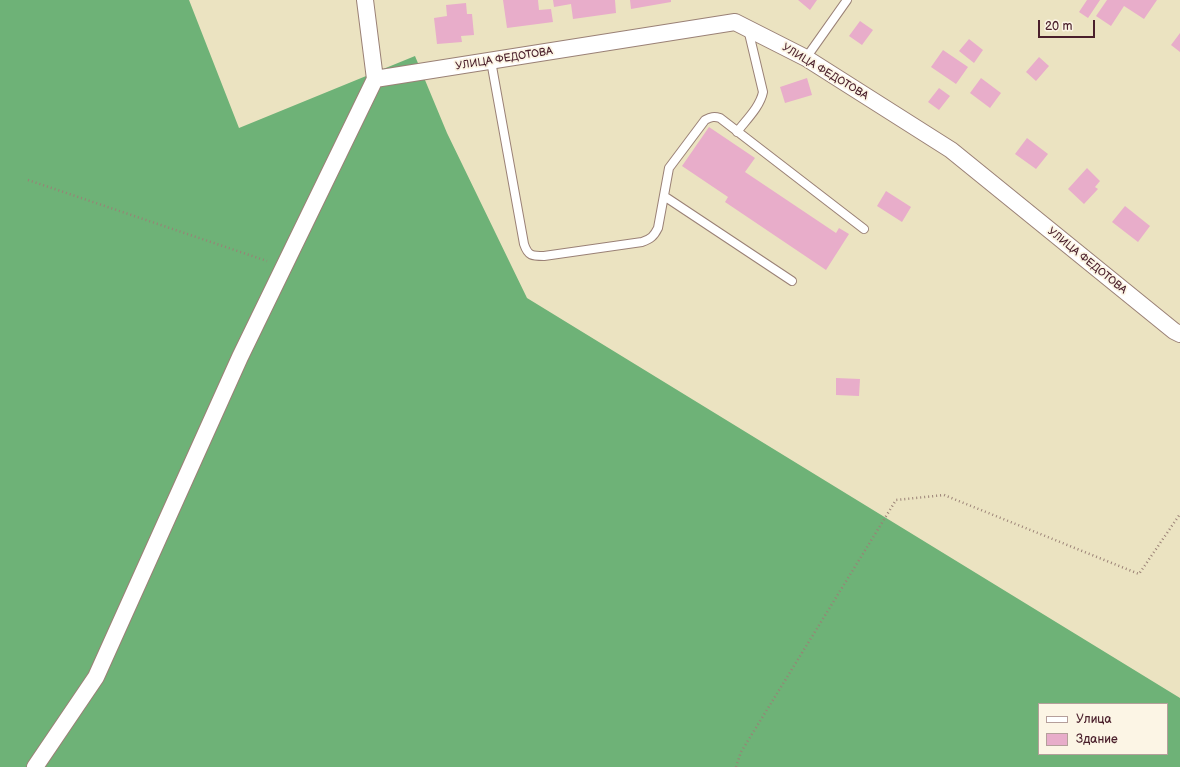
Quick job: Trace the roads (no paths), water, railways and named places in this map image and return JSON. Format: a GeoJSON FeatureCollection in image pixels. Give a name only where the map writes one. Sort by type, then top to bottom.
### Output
{"type":"FeatureCollection","features":[{"type":"Feature","properties":{"kind":"street"},"geometry":{"type":"LineString","coordinates":[[35,767],[96,677],[237,365],[375,79],[365,0]]}},
{"type":"Feature","properties":{"kind":"street","name":"УЛИЦА ФЕДОТОВА"},"geometry":{"type":"LineString","coordinates":[[375,79],[735,22],[806,58],[951,150],[1174,331],[1180,334]]}},
{"type":"Feature","properties":{"kind":"lane"},"geometry":{"type":"LineString","coordinates":[[806,58],[847,0]]}},
{"type":"Feature","properties":{"kind":"lane"},"geometry":{"type":"LineString","coordinates":[[737,132],[762,98],[763,92],[748,28]]}},
{"type":"Feature","properties":{"kind":"lane"},"geometry":{"type":"LineString","coordinates":[[491,61],[524,244],[526,251],[533,256],[544,256],[642,242],[650,239],[658,228],[669,168],[706,120],[710,117],[720,118],[864,229]]}},
{"type":"Feature","properties":{"kind":"lane"},"geometry":{"type":"LineString","coordinates":[[664,196],[792,281]]}}]}
